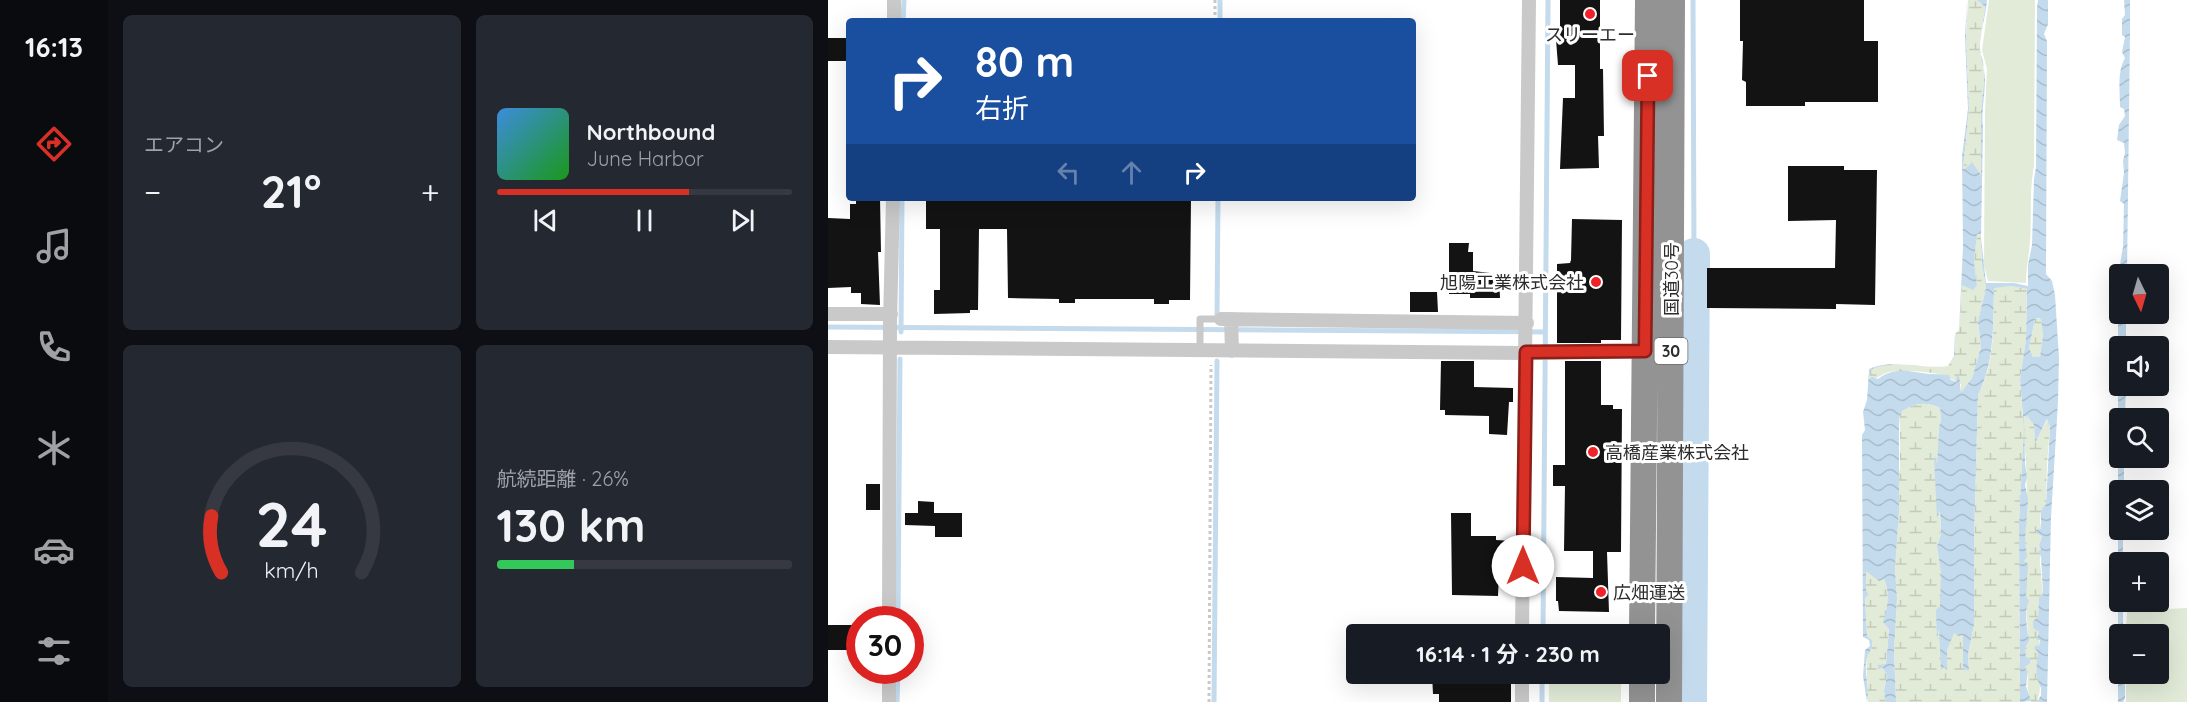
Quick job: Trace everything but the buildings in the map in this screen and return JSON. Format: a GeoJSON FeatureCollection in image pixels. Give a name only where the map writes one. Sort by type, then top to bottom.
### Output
{"type":"FeatureCollection","features":[{"type":"Feature","properties":{"kind":"highway","name":"国道30号"},"geometry":{"type":"LineString","coordinates":[[1642,624],[1648,0]]}},
{"type":"Feature","properties":{"kind":"highway","name":"国道30号"},"geometry":{"type":"LineString","coordinates":[[1669,702],[1672,0]]}},
{"type":"Feature","properties":{"kind":"highway"},"geometry":{"type":"LineString","coordinates":[[1642,684],[1642,702]]}},
{"type":"Feature","properties":{"kind":"street"},"geometry":{"type":"LineString","coordinates":[[894,0],[894,18]]}},
{"type":"Feature","properties":{"kind":"street"},"geometry":{"type":"LineString","coordinates":[[1522,624],[1530,349],[1527,326],[1529,0]]}},
{"type":"Feature","properties":{"kind":"street"},"geometry":{"type":"LineString","coordinates":[[890,606],[890,329],[893,201]]}},
{"type":"Feature","properties":{"kind":"street"},"geometry":{"type":"LineString","coordinates":[[828,314],[890,329],[1204,346],[1227,328],[1527,326]]}},
{"type":"Feature","properties":{"kind":"street"},"geometry":{"type":"LineString","coordinates":[[1227,328],[1552,352],[1671,353]]}},
{"type":"Feature","properties":{"kind":"street"},"geometry":{"type":"LineString","coordinates":[[828,347],[890,329]]}},
{"type":"Feature","properties":{"kind":"street"},"geometry":{"type":"LineString","coordinates":[[889,684],[889,702]]}},
{"type":"Feature","properties":{"kind":"street"},"geometry":{"type":"LineString","coordinates":[[1522,684],[1522,702]]}},
{"type":"Feature","properties":{"kind":"lane"},"geometry":{"type":"LineString","coordinates":[[1204,346],[1200,318],[1227,328]]}},
{"type":"Feature","properties":{"kind":"path"},"geometry":{"type":"LineString","coordinates":[[1215,0],[1215,18]]}},
{"type":"Feature","properties":{"kind":"path"},"geometry":{"type":"LineString","coordinates":[[1204,346],[1209,702]]}},
{"type":"Feature","properties":{"kind":"green space"},"geometry":{"type":"Polygon","coordinates":[[[1968,0],[1977,0],[1985,7],[1979,50],[1983,61],[1984,81],[1981,110],[1982,176],[1963,169],[1969,109],[1966,37],[1968,0]]]}},
{"type":"Feature","properties":{"kind":"green space"},"geometry":{"type":"Polygon","coordinates":[[[1989,0],[2035,0],[2034,166],[2026,283],[1988,281],[1984,265],[1987,69],[1982,50],[1989,0]]]}},
{"type":"Feature","properties":{"kind":"green space"},"geometry":{"type":"Polygon","coordinates":[[[1977,233],[1981,237],[1986,288],[1978,321],[1981,347],[1972,378],[1961,394],[1961,384],[1934,373],[1897,371],[1869,380],[1870,369],[1888,364],[1948,366],[1955,356],[1955,334],[1959,330],[1962,285],[1977,285],[1974,262],[1977,233]]]}},
{"type":"Feature","properties":{"kind":"green space"},"geometry":{"type":"Polygon","coordinates":[[[2011,286],[2027,289],[2026,339],[2020,379],[2023,419],[2027,416],[2034,425],[2035,441],[2048,419],[2050,427],[2046,504],[2041,510],[2042,530],[2036,530],[2042,535],[2039,545],[2043,594],[2039,597],[2037,631],[2039,632],[2039,696],[2037,702],[2031,702],[2028,690],[2028,671],[2025,671],[2025,648],[2030,639],[2028,637],[2024,561],[2027,490],[2024,441],[2019,523],[2020,702],[1896,702],[1895,569],[1899,512],[1897,477],[1900,469],[1900,413],[1919,404],[1929,404],[1940,408],[1937,464],[1941,534],[1937,546],[1941,574],[1941,669],[1944,667],[1947,669],[1947,650],[1953,633],[1963,635],[1963,668],[1969,671],[1968,654],[1974,625],[1978,395],[1991,356],[1994,287],[2011,286]]]}},
{"type":"Feature","properties":{"kind":"green space"},"geometry":{"type":"Polygon","coordinates":[[[2035,319],[2041,320],[2043,335],[2040,357],[2033,357],[2029,348],[2035,319]]]}},
{"type":"Feature","properties":{"kind":"green space"},"geometry":{"type":"Polygon","coordinates":[[[1866,570],[1884,579],[1888,594],[1884,622],[1889,629],[1886,664],[1879,669],[1883,668],[1887,676],[1884,691],[1886,702],[1868,702],[1866,655],[1872,648],[1872,641],[1867,636],[1865,598],[1869,595],[1866,590],[1866,570]]]}},
{"type":"Feature","properties":{"kind":"green space"},"geometry":{"type":"Polygon","coordinates":[[[2187,608],[2187,702],[2126,702],[2126,684],[2169,684],[2169,624],[2126,624],[2127,612],[2169,612],[2169,609],[2187,608]]]}},
{"type":"Feature","properties":{"kind":"green space"},"geometry":{"type":"Polygon","coordinates":[[[1549,684],[1621,684],[1621,702],[1549,702],[1549,684]]]}},
{"type":"Feature","properties":{"kind":"water"},"geometry":{"type":"Polygon","coordinates":[[[1967,0],[1969,109],[1963,169],[1972,162],[1981,175],[1981,110],[1984,81],[1983,67],[1985,80],[1982,116],[1981,237],[1977,234],[1974,262],[1977,285],[1973,290],[1962,285],[1959,330],[1963,247],[1962,156],[1968,109],[1965,37],[1967,0]]]}},
{"type":"Feature","properties":{"kind":"water"},"geometry":{"type":"Polygon","coordinates":[[[1977,0],[1987,0],[1985,12],[1982,31],[1985,7],[1977,0]]]}},
{"type":"Feature","properties":{"kind":"water"},"geometry":{"type":"Polygon","coordinates":[[[2038,0],[2048,0],[2048,24],[2044,34],[2047,41],[2046,274],[2052,281],[2055,295],[2059,358],[2051,518],[2047,702],[2037,702],[2041,695],[2041,688],[2037,674],[2038,652],[2034,648],[2036,645],[2039,646],[2040,640],[2037,640],[2039,632],[2033,628],[2033,621],[2038,617],[2039,597],[2043,594],[2041,556],[2038,552],[2041,549],[2039,545],[2042,536],[2036,533],[2036,530],[2041,529],[2041,510],[2046,504],[2050,427],[2047,419],[2035,443],[2034,425],[2027,416],[2024,417],[2027,477],[2025,485],[2028,499],[2025,541],[2027,557],[2024,561],[2028,564],[2026,596],[2029,601],[2026,618],[2030,639],[2025,648],[2026,657],[2030,659],[2030,663],[2025,670],[2028,671],[2026,686],[2031,701],[2020,702],[2019,523],[2024,429],[2020,379],[2026,339],[2027,289],[2011,286],[1994,288],[1990,356],[1984,382],[1978,395],[1974,625],[1968,654],[1969,671],[1963,669],[1963,635],[1958,636],[1954,633],[1947,650],[1947,670],[1944,667],[1941,670],[1936,610],[1940,606],[1941,574],[1937,546],[1941,534],[1940,510],[1937,518],[1934,456],[1937,463],[1941,420],[1940,408],[1929,404],[1919,404],[1900,413],[1899,512],[1895,569],[1896,702],[1886,702],[1884,691],[1887,676],[1883,668],[1878,669],[1878,665],[1886,664],[1889,629],[1883,622],[1887,605],[1887,589],[1884,579],[1879,581],[1866,571],[1866,590],[1869,595],[1865,598],[1867,636],[1872,640],[1872,648],[1866,660],[1867,702],[1863,676],[1865,650],[1870,646],[1869,640],[1863,637],[1862,435],[1865,430],[1863,412],[1867,400],[1869,369],[1888,364],[1923,366],[1879,367],[1870,370],[1869,379],[1872,377],[1878,379],[1890,372],[1903,371],[1949,375],[1951,380],[1957,382],[1956,377],[1959,375],[1961,393],[1972,378],[1981,347],[1978,321],[1986,288],[1981,237],[1986,283],[2014,283],[2028,286],[2036,167],[2037,8],[2038,0]],[[2039,318],[2035,319],[2029,348],[2033,357],[2040,357],[2043,335],[2039,318]]]}},
{"type":"Feature","properties":{"kind":"water"},"geometry":{"type":"Polygon","coordinates":[[[2124,0],[2130,0],[2127,264],[2120,264],[2123,247],[2124,204],[2120,201],[2125,153],[2124,143],[2117,140],[2119,125],[2125,116],[2124,109],[2120,107],[2119,88],[2122,63],[2125,58],[2122,52],[2125,37],[2122,35],[2122,19],[2125,15],[2124,0]]]}},
{"type":"Feature","properties":{"kind":"water"},"geometry":{"type":"Polygon","coordinates":[[[2118,324],[2126,324],[2126,336],[2118,336],[2118,324]]]}},
{"type":"Feature","properties":{"kind":"water"},"geometry":{"type":"Polygon","coordinates":[[[2118,396],[2126,396],[2125,408],[2118,408],[2118,396]]]}},
{"type":"Feature","properties":{"kind":"water"},"geometry":{"type":"Polygon","coordinates":[[[2118,468],[2124,468],[2124,480],[2118,480],[2118,468]]]}},
{"type":"Feature","properties":{"kind":"water"},"geometry":{"type":"Polygon","coordinates":[[[2118,540],[2123,540],[2123,552],[2118,552],[2118,540]]]}},
{"type":"Feature","properties":{"kind":"water"},"geometry":{"type":"Polygon","coordinates":[[[2118,612],[2123,612],[2123,624],[2118,624],[2118,612]]]}},
{"type":"Feature","properties":{"kind":"water"},"geometry":{"type":"Polygon","coordinates":[[[2118,684],[2125,684],[2125,698],[2123,702],[2118,702],[2118,684]]]}},
{"type":"Feature","properties":{"kind":"waterway"},"geometry":{"type":"LineString","coordinates":[[903,18],[904,0]]}},
{"type":"Feature","properties":{"kind":"waterway"},"geometry":{"type":"LineString","coordinates":[[1220,0],[1220,18]]}},
{"type":"Feature","properties":{"kind":"waterway"},"geometry":{"type":"LineString","coordinates":[[1543,624],[1548,0]]}},
{"type":"Feature","properties":{"kind":"waterway"},"geometry":{"type":"LineString","coordinates":[[1693,0],[1694,254]]}},
{"type":"Feature","properties":{"kind":"waterway"},"geometry":{"type":"LineString","coordinates":[[901,332],[902,201]]}},
{"type":"Feature","properties":{"kind":"waterway"},"geometry":{"type":"LineString","coordinates":[[1217,319],[1218,201]]}},
{"type":"Feature","properties":{"kind":"waterway"},"geometry":{"type":"LineString","coordinates":[[1691,702],[1694,254]]}},
{"type":"Feature","properties":{"kind":"waterway"},"geometry":{"type":"LineString","coordinates":[[828,327],[1545,332]]}},
{"type":"Feature","properties":{"kind":"waterway"},"geometry":{"type":"LineString","coordinates":[[898,606],[900,359]]}},
{"type":"Feature","properties":{"kind":"waterway"},"geometry":{"type":"LineString","coordinates":[[1214,702],[1217,361]]}},
{"type":"Feature","properties":{"kind":"waterway"},"geometry":{"type":"LineString","coordinates":[[897,702],[898,684]]}},
{"type":"Feature","properties":{"kind":"waterway"},"geometry":{"type":"LineString","coordinates":[[1542,684],[1542,702]]}},
{"type":"Feature","properties":{"kind":"place","name":"スリーエー"},"geometry":{"type":"Point","coordinates":[1590,14]}},
{"type":"Feature","properties":{"kind":"place","name":"旭陽工業株式会社"},"geometry":{"type":"Point","coordinates":[1596,282]}},
{"type":"Feature","properties":{"kind":"place","name":"高橋産業株式会社"},"geometry":{"type":"Point","coordinates":[1593,452]}},
{"type":"Feature","properties":{"kind":"place","name":"広畑運送"},"geometry":{"type":"Point","coordinates":[1601,592]}},
{"type":"Feature","properties":{"kind":"route"},"geometry":{"type":"LineString","coordinates":[[1523,566],[1526,352],[1645,351],[1648,76]]}}]}
